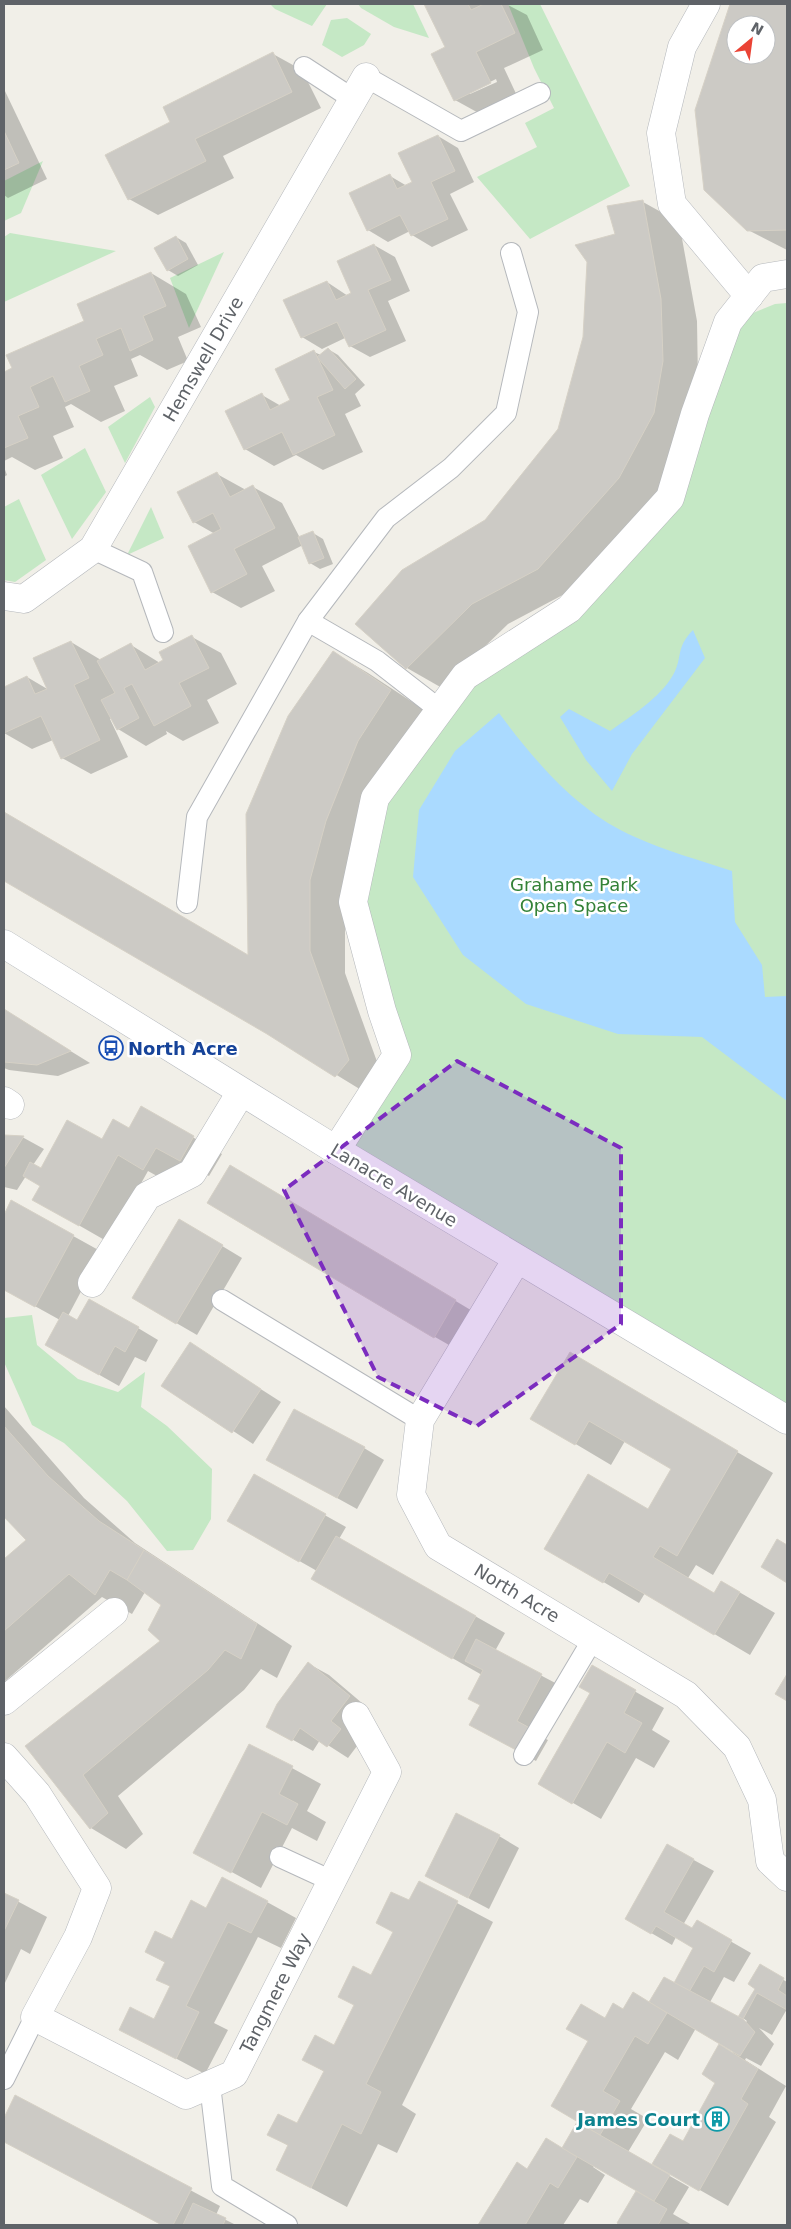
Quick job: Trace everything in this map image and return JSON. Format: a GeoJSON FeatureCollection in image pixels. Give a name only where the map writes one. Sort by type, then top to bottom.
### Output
{"type":"FeatureCollection","features":[{"type":"Feature","properties":{"kind":"street"},"geometry":{"type":"LineString","coordinates":[[706,4],[682,47],[661,133],[672,204],[749,296]]}},
{"type":"Feature","properties":{"kind":"street","name":"Hemswell Drive"},"geometry":{"type":"LineString","coordinates":[[4,596],[24,599],[93,549],[360,88]]}},
{"type":"Feature","properties":{"kind":"street"},"geometry":{"type":"LineString","coordinates":[[336,1150],[397,1055],[382,1011],[353,902],[375,798],[465,676],[569,610],[670,498],[695,414],[728,322],[763,278],[787,274]]}},
{"type":"Feature","properties":{"kind":"street","name":"Lanacre Avenue"},"geometry":{"type":"LineString","coordinates":[[4,944],[336,1150],[787,1420]]}},
{"type":"Feature","properties":{"kind":"street"},"geometry":{"type":"LineString","coordinates":[[92,1284],[147,1196],[192,1173],[241,1092]]}},
{"type":"Feature","properties":{"kind":"street","name":"North Acre"},"geometry":{"type":"LineString","coordinates":[[517,1259],[420,1420],[411,1495],[438,1546],[686,1695],[737,1747],[762,1800],[770,1861],[787,1877]]}},
{"type":"Feature","properties":{"kind":"street"},"geometry":{"type":"LineString","coordinates":[[4,1701],[114,1612]]}},
{"type":"Feature","properties":{"kind":"street","name":"Tangmere Way"},"geometry":{"type":"LineString","coordinates":[[35,2017],[186,2095],[234,2074],[387,1772],[356,1716]]}},
{"type":"Feature","properties":{"kind":"street"},"geometry":{"type":"LineString","coordinates":[[4,1758],[37,1794],[97,1888],[78,1937],[35,2017]]}},
{"type":"Feature","properties":{"kind":"lane"},"geometry":{"type":"LineString","coordinates":[[304,67],[461,130],[540,93]]}},
{"type":"Feature","properties":{"kind":"lane"},"geometry":{"type":"LineString","coordinates":[[187,903],[197,817],[308,620],[386,518],[451,468],[506,414],[528,312],[512,254]]}},
{"type":"Feature","properties":{"kind":"lane"},"geometry":{"type":"LineString","coordinates":[[93,549],[142,572],[163,632]]}},
{"type":"Feature","properties":{"kind":"lane"},"geometry":{"type":"LineString","coordinates":[[308,620],[377,661],[440,710]]}},
{"type":"Feature","properties":{"kind":"lane"},"geometry":{"type":"LineString","coordinates":[[222,1300],[420,1420]]}},
{"type":"Feature","properties":{"kind":"lane"},"geometry":{"type":"LineString","coordinates":[[524,1754],[593,1639]]}},
{"type":"Feature","properties":{"kind":"lane"},"geometry":{"type":"LineString","coordinates":[[280,1857],[332,1881]]}},
{"type":"Feature","properties":{"kind":"lane"},"geometry":{"type":"LineString","coordinates":[[4,2079],[35,2017]]}},
{"type":"Feature","properties":{"kind":"lane"},"geometry":{"type":"LineString","coordinates":[[210,2085],[222,2186],[288,2225]]}},
{"type":"Feature","properties":{"kind":"highlighted area"},"geometry":{"type":"Polygon","coordinates":[[[457,1061],[621,1148],[621,1324],[477,1426],[378,1377],[284,1190],[457,1061]]]}},
{"type":"Feature","properties":{"kind":"green space"},"geometry":{"type":"Polygon","coordinates":[[[270,4],[327,4],[312,26],[275,9],[270,4]]]}},
{"type":"Feature","properties":{"kind":"green space"},"geometry":{"type":"Polygon","coordinates":[[[358,4],[413,4],[429,38],[394,27],[361,8],[358,4]]]}},
{"type":"Feature","properties":{"kind":"green space"},"geometry":{"type":"Polygon","coordinates":[[[508,4],[540,4],[630,186],[530,239],[477,177],[537,147],[525,123],[554,108],[534,68],[508,4]]]}},
{"type":"Feature","properties":{"kind":"green space"},"geometry":{"type":"Polygon","coordinates":[[[347,18],[371,34],[364,45],[342,57],[322,45],[331,20],[347,18]]]}},
{"type":"Feature","properties":{"kind":"green space"},"geometry":{"type":"Polygon","coordinates":[[[43,161],[21,213],[4,221],[4,181],[43,161]]]}},
{"type":"Feature","properties":{"kind":"green space"},"geometry":{"type":"Polygon","coordinates":[[[10,233],[116,251],[4,302],[4,237],[10,233]]]}},
{"type":"Feature","properties":{"kind":"green space"},"geometry":{"type":"Polygon","coordinates":[[[224,252],[189,328],[170,278],[224,252]]]}},
{"type":"Feature","properties":{"kind":"green space","name":"Grahame Park Open Space"},"geometry":{"type":"Polygon","coordinates":[[[787,303],[787,1420],[339,1150],[388,1070],[356,909],[372,797],[465,678],[567,610],[673,497],[726,324],[775,304],[787,303]]]}},
{"type":"Feature","properties":{"kind":"green space"},"geometry":{"type":"Polygon","coordinates":[[[150,397],[155,407],[125,463],[108,427],[150,397]]]}},
{"type":"Feature","properties":{"kind":"green space"},"geometry":{"type":"Polygon","coordinates":[[[85,448],[106,492],[72,539],[41,475],[85,448]]]}},
{"type":"Feature","properties":{"kind":"green space"},"geometry":{"type":"Polygon","coordinates":[[[19,499],[46,560],[15,582],[4,580],[4,507],[19,499]]]}},
{"type":"Feature","properties":{"kind":"green space"},"geometry":{"type":"Polygon","coordinates":[[[151,507],[164,538],[127,555],[151,507]]]}},
{"type":"Feature","properties":{"kind":"green space"},"geometry":{"type":"Polygon","coordinates":[[[32,1315],[37,1345],[78,1379],[118,1392],[145,1372],[141,1407],[167,1426],[212,1469],[211,1519],[193,1550],[167,1551],[127,1501],[64,1443],[32,1425],[4,1362],[4,1318],[32,1315]]]}},
{"type":"Feature","properties":{"kind":"water"},"geometry":{"type":"Polygon","coordinates":[[[693,630],[705,658],[632,754],[612,791],[586,760],[560,717],[569,709],[610,731],[661,691],[673,675],[681,648],[687,636],[693,630]]]}},
{"type":"Feature","properties":{"kind":"water"},"geometry":{"type":"Polygon","coordinates":[[[499,713],[543,767],[559,784],[594,814],[647,842],[732,871],[735,922],[762,965],[765,997],[787,996],[787,1101],[702,1037],[618,1034],[526,1004],[463,955],[413,877],[419,810],[455,751],[499,713]]]}},
{"type":"Feature","properties":{"kind":"building"},"geometry":{"type":"Polygon","coordinates":[[[424,4],[468,4],[471,10],[484,4],[501,4],[515,33],[476,52],[491,83],[454,101],[431,54],[445,47],[424,4]]]}},
{"type":"Feature","properties":{"kind":"building"},"geometry":{"type":"Polygon","coordinates":[[[730,4],[787,4],[787,230],[747,231],[704,190],[695,110],[726,16],[726,65],[776,65],[776,15],[726,15],[730,4]]]}},
{"type":"Feature","properties":{"kind":"building"},"geometry":{"type":"Polygon","coordinates":[[[273,52],[292,92],[195,139],[206,161],[128,200],[105,155],[170,122],[163,107],[273,52]]]}},
{"type":"Feature","properties":{"kind":"building"},"geometry":{"type":"Polygon","coordinates":[[[4,131],[19,163],[4,170],[4,131]]]}},
{"type":"Feature","properties":{"kind":"building"},"geometry":{"type":"Polygon","coordinates":[[[438,135],[455,171],[431,182],[448,219],[411,236],[400,215],[367,231],[349,193],[390,174],[397,189],[412,182],[398,153],[438,135]]]}},
{"type":"Feature","properties":{"kind":"building"},"geometry":{"type":"Polygon","coordinates":[[[643,200],[661,299],[663,361],[654,413],[619,478],[538,569],[472,604],[406,669],[355,624],[402,570],[485,520],[558,429],[583,337],[587,262],[575,245],[615,234],[607,206],[643,200]]]}},
{"type":"Feature","properties":{"kind":"building"},"geometry":{"type":"Polygon","coordinates":[[[176,236],[188,259],[167,271],[154,248],[176,236]]]}},
{"type":"Feature","properties":{"kind":"building"},"geometry":{"type":"Polygon","coordinates":[[[374,244],[391,280],[368,290],[386,330],[349,347],[337,322],[301,338],[283,300],[327,281],[336,300],[351,293],[337,261],[374,244]]]}},
{"type":"Feature","properties":{"kind":"building"},"geometry":{"type":"Polygon","coordinates":[[[151,272],[166,306],[143,316],[153,340],[130,351],[121,328],[96,339],[103,355],[79,366],[90,391],[65,402],[53,376],[30,387],[39,407],[18,416],[28,438],[4,448],[4,372],[12,368],[6,355],[84,321],[77,304],[151,272]]]}},
{"type":"Feature","properties":{"kind":"building"},"geometry":{"type":"Polygon","coordinates":[[[328,348],[356,379],[345,389],[317,357],[328,348]]]}},
{"type":"Feature","properties":{"kind":"building"},"geometry":{"type":"Polygon","coordinates":[[[314,350],[333,390],[317,397],[335,435],[293,455],[282,432],[244,450],[225,411],[262,393],[270,410],[290,400],[275,369],[314,350]]]}},
{"type":"Feature","properties":{"kind":"building"},"geometry":{"type":"Polygon","coordinates":[[[217,472],[230,497],[253,485],[275,528],[234,549],[247,574],[211,593],[188,546],[221,529],[213,513],[193,523],[177,492],[217,472]]]}},
{"type":"Feature","properties":{"kind":"building"},"geometry":{"type":"Polygon","coordinates":[[[313,531],[324,558],[309,564],[298,537],[313,531]]]}},
{"type":"Feature","properties":{"kind":"building"},"geometry":{"type":"Polygon","coordinates":[[[192,635],[209,668],[179,683],[191,706],[154,726],[132,684],[124,688],[139,718],[117,730],[101,700],[115,693],[97,661],[131,643],[145,670],[163,660],[159,652],[192,635]]]}},
{"type":"Feature","properties":{"kind":"building"},"geometry":{"type":"Polygon","coordinates":[[[71,641],[89,678],[74,685],[100,740],[61,759],[41,716],[4,733],[4,687],[27,676],[35,694],[47,689],[33,658],[71,641]]]}},
{"type":"Feature","properties":{"kind":"building"},"geometry":{"type":"Polygon","coordinates":[[[333,651],[391,690],[358,741],[326,821],[310,880],[310,951],[349,1060],[335,1077],[267,1034],[4,881],[4,812],[248,955],[246,814],[288,716],[333,651]]]}},
{"type":"Feature","properties":{"kind":"building"},"geometry":{"type":"Polygon","coordinates":[[[4,1009],[71,1051],[37,1065],[4,1062],[4,1009]]]}},
{"type":"Feature","properties":{"kind":"building"},"geometry":{"type":"Polygon","coordinates":[[[141,1106],[194,1136],[180,1161],[156,1148],[143,1170],[118,1155],[79,1226],[32,1200],[40,1186],[23,1176],[30,1162],[41,1168],[67,1120],[102,1139],[113,1119],[129,1128],[141,1106]]]}},
{"type":"Feature","properties":{"kind":"building"},"geometry":{"type":"Polygon","coordinates":[[[4,1135],[24,1136],[4,1168],[4,1135]]]}},
{"type":"Feature","properties":{"kind":"building"},"geometry":{"type":"Polygon","coordinates":[[[230,1165],[456,1300],[434,1338],[207,1203],[230,1165]]]}},
{"type":"Feature","properties":{"kind":"building"},"geometry":{"type":"Polygon","coordinates":[[[11,1200],[74,1235],[35,1307],[4,1290],[4,1215],[11,1200]]]}},
{"type":"Feature","properties":{"kind":"building"},"geometry":{"type":"Polygon","coordinates":[[[179,1219],[223,1245],[176,1324],[132,1298],[179,1219]]]}},
{"type":"Feature","properties":{"kind":"building"},"geometry":{"type":"Polygon","coordinates":[[[89,1299],[139,1327],[125,1352],[115,1346],[99,1375],[45,1345],[63,1312],[77,1320],[89,1299]]]}},
{"type":"Feature","properties":{"kind":"building"},"geometry":{"type":"Polygon","coordinates":[[[190,1342],[261,1389],[232,1433],[161,1386],[190,1342]]]}},
{"type":"Feature","properties":{"kind":"building"},"geometry":{"type":"Polygon","coordinates":[[[570,1352],[738,1451],[677,1556],[660,1546],[653,1557],[714,1593],[721,1581],[740,1592],[714,1635],[609,1573],[603,1583],[544,1549],[588,1474],[648,1509],[671,1469],[589,1421],[575,1445],[530,1419],[570,1352]]]}},
{"type":"Feature","properties":{"kind":"building"},"geometry":{"type":"Polygon","coordinates":[[[294,1409],[365,1447],[337,1498],[266,1460],[294,1409]]]}},
{"type":"Feature","properties":{"kind":"building"},"geometry":{"type":"Polygon","coordinates":[[[4,1426],[48,1476],[99,1521],[144,1550],[127,1580],[110,1570],[95,1595],[69,1574],[4,1631],[4,1559],[26,1540],[4,1517],[4,1426]]]}},
{"type":"Feature","properties":{"kind":"building"},"geometry":{"type":"Polygon","coordinates":[[[254,1474],[326,1514],[299,1562],[227,1521],[254,1474]]]}},
{"type":"Feature","properties":{"kind":"building"},"geometry":{"type":"Polygon","coordinates":[[[336,1536],[476,1616],[452,1659],[311,1579],[336,1536]]]}},
{"type":"Feature","properties":{"kind":"building"},"geometry":{"type":"Polygon","coordinates":[[[777,1539],[787,1545],[787,1583],[761,1567],[777,1539]]]}},
{"type":"Feature","properties":{"kind":"building"},"geometry":{"type":"Polygon","coordinates":[[[144,1550],[257,1624],[241,1659],[225,1650],[208,1670],[83,1775],[108,1813],[90,1829],[25,1746],[160,1641],[148,1630],[161,1605],[127,1580],[144,1550]]]}},
{"type":"Feature","properties":{"kind":"building"},"geometry":{"type":"Polygon","coordinates":[[[476,1639],[542,1674],[517,1721],[528,1727],[516,1750],[469,1725],[480,1705],[468,1699],[483,1670],[465,1661],[476,1639]]]}},
{"type":"Feature","properties":{"kind":"building"},"geometry":{"type":"Polygon","coordinates":[[[308,1662],[350,1696],[331,1721],[341,1729],[327,1747],[300,1728],[292,1741],[266,1727],[277,1704],[308,1662]]]}},
{"type":"Feature","properties":{"kind":"building"},"geometry":{"type":"Polygon","coordinates":[[[592,1665],[636,1690],[624,1713],[642,1723],[625,1753],[607,1742],[572,1804],[538,1784],[590,1693],[579,1687],[592,1665]]]}},
{"type":"Feature","properties":{"kind":"building"},"geometry":{"type":"Polygon","coordinates":[[[787,1674],[787,1701],[775,1694],[787,1674]]]}},
{"type":"Feature","properties":{"kind":"building"},"geometry":{"type":"Polygon","coordinates":[[[249,1744],[293,1766],[279,1794],[298,1804],[287,1825],[262,1812],[231,1873],[193,1853],[249,1744]]]}},
{"type":"Feature","properties":{"kind":"building"},"geometry":{"type":"Polygon","coordinates":[[[456,1813],[500,1835],[468,1898],[425,1876],[456,1813]]]}},
{"type":"Feature","properties":{"kind":"building"},"geometry":{"type":"Polygon","coordinates":[[[667,1844],[694,1859],[664,1912],[692,1928],[697,1920],[732,1940],[714,1972],[704,1966],[689,1992],[674,1983],[693,1948],[656,1926],[651,1934],[625,1919],[667,1844]]]}},
{"type":"Feature","properties":{"kind":"building"},"geometry":{"type":"Polygon","coordinates":[[[222,1877],[268,1901],[251,1933],[228,1922],[186,2006],[199,2012],[176,2059],[119,2030],[130,2007],[154,2019],[170,1986],[156,1980],[165,1962],[145,1952],[155,1931],[172,1939],[191,1900],[206,1908],[222,1877]]]}},
{"type":"Feature","properties":{"kind":"building"},"geometry":{"type":"Polygon","coordinates":[[[419,1881],[458,1901],[366,2084],[381,2092],[361,2134],[342,2124],[311,2188],[276,2170],[288,2145],[267,2135],[278,2114],[297,2123],[324,2071],[302,2060],[315,2035],[334,2045],[354,2005],[338,1997],[353,1966],[371,1975],[393,1932],[376,1923],[391,1892],[409,1900],[419,1881]]]}},
{"type":"Feature","properties":{"kind":"building"},"geometry":{"type":"Polygon","coordinates":[[[4,1893],[19,1900],[4,1931],[4,1893]]]}},
{"type":"Feature","properties":{"kind":"building"},"geometry":{"type":"Polygon","coordinates":[[[760,1964],[784,1978],[778,1990],[787,1996],[787,2010],[757,1993],[743,2019],[738,2017],[755,1989],[748,1984],[760,1964]]]}},
{"type":"Feature","properties":{"kind":"building"},"geometry":{"type":"Polygon","coordinates":[[[664,1977],[743,2019],[755,2032],[740,2056],[649,2002],[664,1977]]]}},
{"type":"Feature","properties":{"kind":"building"},"geometry":{"type":"Polygon","coordinates":[[[633,1992],[667,2013],[648,2044],[635,2036],[603,2091],[620,2101],[600,2135],[551,2106],[588,2041],[566,2029],[581,2004],[605,2018],[613,2003],[623,2009],[633,1992]]]}},
{"type":"Feature","properties":{"kind":"building","name":"James Court"},"geometry":{"type":"Polygon","coordinates":[[[719,2044],[758,2069],[741,2099],[748,2104],[699,2191],[652,2164],[670,2134],[683,2141],[715,2083],[702,2074],[719,2044]]]}},
{"type":"Feature","properties":{"kind":"building"},"geometry":{"type":"Polygon","coordinates":[[[15,2095],[192,2188],[173,2225],[162,2225],[4,2142],[4,2118],[15,2095]]]}},
{"type":"Feature","properties":{"kind":"building"},"geometry":{"type":"Polygon","coordinates":[[[577,2122],[670,2175],[654,2201],[562,2148],[577,2122]]]}},
{"type":"Feature","properties":{"kind":"building","name":"James Court"},"geometry":{"type":"Polygon","coordinates":[[[546,2138],[577,2157],[558,2188],[550,2183],[525,2225],[478,2225],[517,2162],[527,2169],[546,2138]]]}},
{"type":"Feature","properties":{"kind":"building"},"geometry":{"type":"Polygon","coordinates":[[[636,2191],[667,2209],[658,2225],[620,2225],[617,2223],[636,2191]]]}},
{"type":"Feature","properties":{"kind":"building"},"geometry":{"type":"Polygon","coordinates":[[[193,2203],[226,2218],[223,2225],[183,2225],[193,2203]]]}},
{"type":"Feature","properties":{"kind":"place","name":"North Acre"},"geometry":{"type":"Point","coordinates":[111,1048]}},
{"type":"Feature","properties":{"kind":"place","name":"James Court"},"geometry":{"type":"Point","coordinates":[717,2119]}}]}
